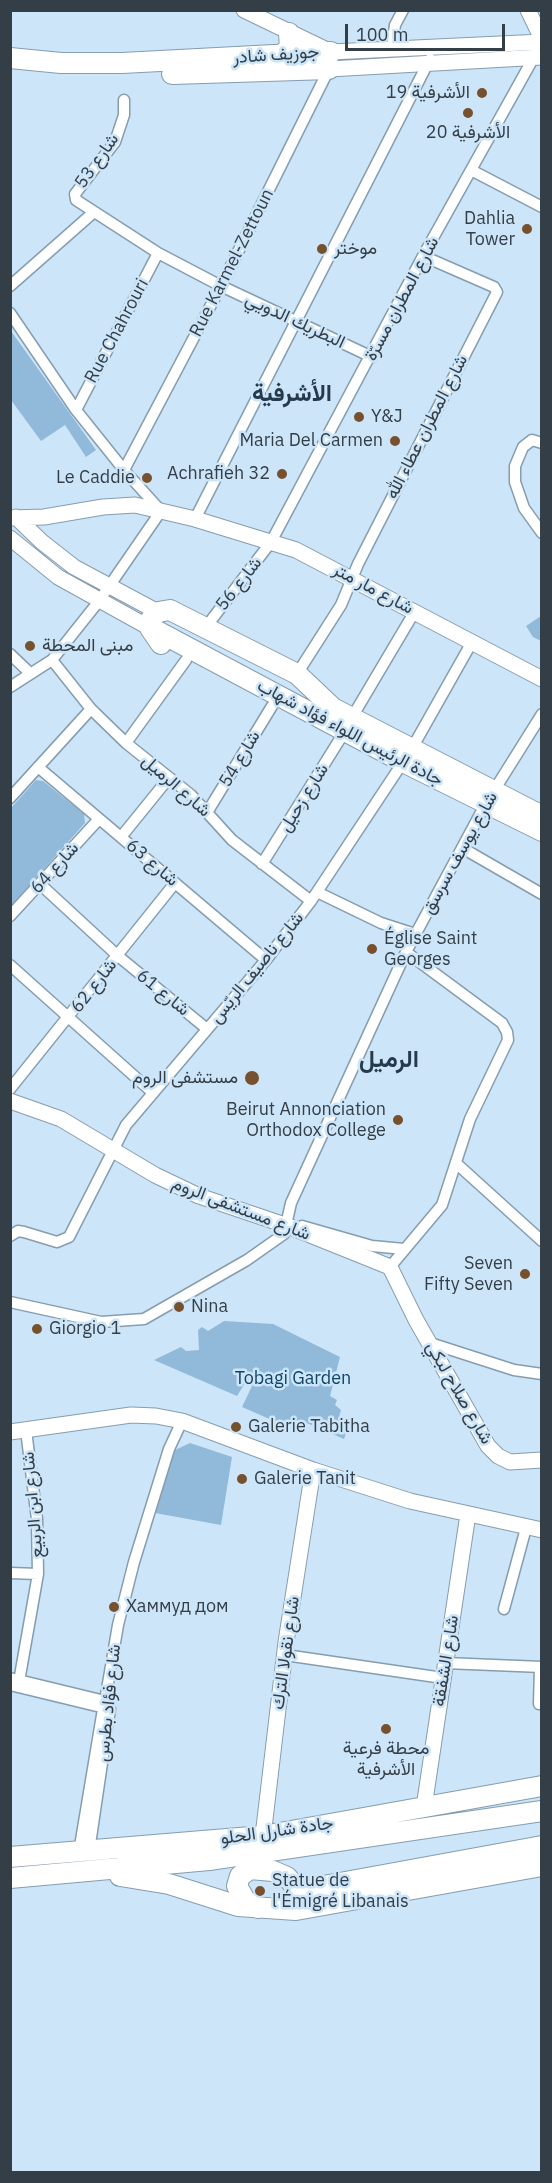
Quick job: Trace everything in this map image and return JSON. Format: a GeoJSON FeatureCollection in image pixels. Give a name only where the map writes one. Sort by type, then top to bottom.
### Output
{"type":"FeatureCollection","features":[{"type":"Feature","properties":{"kind":"highway"},"geometry":{"type":"LineString","coordinates":[[281,55],[290,48],[290,33]]}},
{"type":"Feature","properties":{"kind":"highway","name":"جوزيف شادر"},"geometry":{"type":"LineString","coordinates":[[10,58],[62,63],[122,63],[281,55],[330,60]]}},
{"type":"Feature","properties":{"kind":"highway","name":"جوزيف شادر"},"geometry":{"type":"LineString","coordinates":[[10,71],[71,75],[236,72],[330,60]]}},
{"type":"Feature","properties":{"kind":"highway"},"geometry":{"type":"LineString","coordinates":[[170,610],[297,674],[339,720],[272,706],[186,660],[164,647],[156,639],[158,623],[170,610]]}},
{"type":"Feature","properties":{"kind":"highway","name":"جادة الرئيس اللواء فؤاد شهاب"},"geometry":{"type":"LineString","coordinates":[[158,623],[489,799],[542,831]]}},
{"type":"Feature","properties":{"kind":"highway","name":"جادة الرئيس اللواء فؤاد شهاب"},"geometry":{"type":"LineString","coordinates":[[489,799],[542,816]]}},
{"type":"Feature","properties":{"kind":"highway"},"geometry":{"type":"LineString","coordinates":[[508,1792],[542,1779]]}},
{"type":"Feature","properties":{"kind":"highway","name":"جادة شارل الحلو"},"geometry":{"type":"LineString","coordinates":[[10,1857],[263,1836],[542,1786]]}},
{"type":"Feature","properties":{"kind":"highway","name":"جادة شارل الحلو"},"geometry":{"type":"LineString","coordinates":[[10,1878],[209,1860],[304,1848],[542,1811]]}},
{"type":"Feature","properties":{"kind":"highway"},"geometry":{"type":"LineString","coordinates":[[260,1909],[245,1900],[239,1892],[240,1876],[245,1871],[257,1868],[287,1877],[299,1888],[313,1888],[542,1846]]}},
{"type":"Feature","properties":{"kind":"highway"},"geometry":{"type":"LineString","coordinates":[[287,1877],[287,1863],[304,1848]]}},
{"type":"Feature","properties":{"kind":"highway"},"geometry":{"type":"LineString","coordinates":[[67,1872],[151,1880],[230,1904],[260,1909],[310,1909],[542,1866]]}},
{"type":"Feature","properties":{"kind":"street"},"geometry":{"type":"LineString","coordinates":[[244,10],[268,15],[330,60]]}},
{"type":"Feature","properties":{"kind":"street"},"geometry":{"type":"LineString","coordinates":[[392,47],[394,25],[403,10]]}},
{"type":"Feature","properties":{"kind":"street"},"geometry":{"type":"LineString","coordinates":[[528,10],[540,48]]}},
{"type":"Feature","properties":{"kind":"street"},"geometry":{"type":"LineString","coordinates":[[195,519],[437,45]]}},
{"type":"Feature","properties":{"kind":"street","name":"جوزيف شادر"},"geometry":{"type":"LineString","coordinates":[[330,60],[392,47],[437,45],[540,48]]}},
{"type":"Feature","properties":{"kind":"street","name":"جوزيف شادر"},"geometry":{"type":"LineString","coordinates":[[330,60],[428,63],[540,48]]}},
{"type":"Feature","properties":{"kind":"street","name":"شارع المطران مسرّة"},"geometry":{"type":"LineString","coordinates":[[272,542],[372,357],[423,256],[540,48]]}},
{"type":"Feature","properties":{"kind":"street","name":"Rue Karmel-Zettoun"},"geometry":{"type":"LineString","coordinates":[[124,470],[221,286],[330,60]]}},
{"type":"Feature","properties":{"kind":"street","name":"شارع 53"},"geometry":{"type":"LineString","coordinates":[[94,212],[76,200],[75,194],[115,142],[124,115],[124,100]]}},
{"type":"Feature","properties":{"kind":"street"},"geometry":{"type":"LineString","coordinates":[[471,170],[542,207]]}},
{"type":"Feature","properties":{"kind":"street"},"geometry":{"type":"LineString","coordinates":[[10,286],[94,212]]}},
{"type":"Feature","properties":{"kind":"street","name":"البطريك الدويي"},"geometry":{"type":"LineString","coordinates":[[94,212],[158,253],[221,286],[372,357]]}},
{"type":"Feature","properties":{"kind":"street","name":"Rue Chahrouri"},"geometry":{"type":"LineString","coordinates":[[76,410],[158,253]]}},
{"type":"Feature","properties":{"kind":"street","name":"شارع المطران عطاء الله"},"geometry":{"type":"LineString","coordinates":[[353,578],[496,292],[496,289],[485,283],[423,256]]}},
{"type":"Feature","properties":{"kind":"street"},"geometry":{"type":"LineString","coordinates":[[10,313],[76,410],[124,470],[161,511],[99,601],[52,660],[10,687]]}},
{"type":"Feature","properties":{"kind":"street"},"geometry":{"type":"LineString","coordinates":[[537,441],[523,447],[517,460],[515,486],[524,508],[542,533]]}},
{"type":"Feature","properties":{"kind":"street","name":"شارع مار متر"},"geometry":{"type":"LineString","coordinates":[[13,518],[44,517],[103,507],[135,505],[195,519],[272,542],[296,550],[353,578],[542,679]]}},
{"type":"Feature","properties":{"kind":"street"},"geometry":{"type":"LineString","coordinates":[[13,518],[74,567],[108,585],[158,623]]}},
{"type":"Feature","properties":{"kind":"street"},"geometry":{"type":"LineString","coordinates":[[10,538],[58,577],[99,601],[158,623]]}},
{"type":"Feature","properties":{"kind":"street","name":"شارع 56"},"geometry":{"type":"LineString","coordinates":[[206,627],[272,542]]}},
{"type":"Feature","properties":{"kind":"street"},"geometry":{"type":"LineString","coordinates":[[297,674],[341,605],[353,578]]}},
{"type":"Feature","properties":{"kind":"street","name":"شارع زحيل"},"geometry":{"type":"LineString","coordinates":[[262,864],[339,720],[415,611]]}},
{"type":"Feature","properties":{"kind":"street","name":"شارع ناصيف الريّس"},"geometry":{"type":"LineString","coordinates":[[10,1236],[18,1231],[57,1242],[69,1237],[126,1125],[266,960],[314,896],[407,756],[472,642]]}},
{"type":"Feature","properties":{"kind":"street"},"geometry":{"type":"LineString","coordinates":[[10,654],[30,673]]}},
{"type":"Feature","properties":{"kind":"street","name":"شارع الرميل"},"geometry":{"type":"LineString","coordinates":[[52,660],[91,709],[126,743],[208,811],[232,840],[262,864],[314,896],[415,934]]}},
{"type":"Feature","properties":{"kind":"street"},"geometry":{"type":"LineString","coordinates":[[126,743],[186,660]]}},
{"type":"Feature","properties":{"kind":"street","name":"شارع 54"},"geometry":{"type":"LineString","coordinates":[[208,811],[272,706]]}},
{"type":"Feature","properties":{"kind":"street"},"geometry":{"type":"LineString","coordinates":[[10,798],[91,709]]}},
{"type":"Feature","properties":{"kind":"street","name":"شارع يوسف سرسق"},"geometry":{"type":"LineString","coordinates":[[288,1226],[291,1203],[406,952],[464,849],[489,799],[542,714]]}},
{"type":"Feature","properties":{"kind":"street","name":"شارع 63"},"geometry":{"type":"LineString","coordinates":[[38,767],[266,960]]}},
{"type":"Feature","properties":{"kind":"street"},"geometry":{"type":"LineString","coordinates":[[121,837],[168,778]]}},
{"type":"Feature","properties":{"kind":"street","name":"شارع 64"},"geometry":{"type":"LineString","coordinates":[[10,916],[99,819]]}},
{"type":"Feature","properties":{"kind":"street"},"geometry":{"type":"LineString","coordinates":[[464,849],[542,894]]}},
{"type":"Feature","properties":{"kind":"street","name":"شارع 62"},"geometry":{"type":"LineString","coordinates":[[10,1089],[70,1017],[175,883]]}},
{"type":"Feature","properties":{"kind":"street","name":"شارع 61"},"geometry":{"type":"LineString","coordinates":[[40,884],[118,956],[207,1029]]}},
{"type":"Feature","properties":{"kind":"street"},"geometry":{"type":"LineString","coordinates":[[390,1267],[439,1211],[457,1164],[470,1119],[502,1057],[508,1040],[502,1023],[406,952]]}},
{"type":"Feature","properties":{"kind":"street"},"geometry":{"type":"LineString","coordinates":[[10,965],[152,1092]]}},
{"type":"Feature","properties":{"kind":"street","name":"شارع مستشفى الروم"},"geometry":{"type":"LineString","coordinates":[[10,1101],[61,1119],[86,1132],[114,1152],[199,1196],[288,1226],[390,1267]]}},
{"type":"Feature","properties":{"kind":"street"},"geometry":{"type":"LineString","coordinates":[[457,1164],[542,1241]]}},
{"type":"Feature","properties":{"kind":"street"},"geometry":{"type":"LineString","coordinates":[[291,1203],[294,1219],[300,1225],[379,1247],[404,1249]]}},
{"type":"Feature","properties":{"kind":"street"},"geometry":{"type":"LineString","coordinates":[[10,1302],[101,1322],[133,1321],[153,1316],[247,1260],[284,1233],[288,1226]]}},
{"type":"Feature","properties":{"kind":"street","name":"شارع صلاح لبكي"},"geometry":{"type":"LineString","coordinates":[[390,1267],[416,1320],[493,1452],[510,1461],[542,1460]]}},
{"type":"Feature","properties":{"kind":"street"},"geometry":{"type":"LineString","coordinates":[[430,1343],[514,1370],[542,1374]]}},
{"type":"Feature","properties":{"kind":"street"},"geometry":{"type":"LineString","coordinates":[[18,1431],[131,1415],[182,1421],[313,1470],[410,1501],[534,1529],[504,1609]]}},
{"type":"Feature","properties":{"kind":"street","name":"شارع فؤاد بطرس"},"geometry":{"type":"LineString","coordinates":[[84,1852],[118,1625],[134,1562],[169,1449],[182,1421]]}},
{"type":"Feature","properties":{"kind":"street","name":"شارع ابن الربيع"},"geometry":{"type":"LineString","coordinates":[[14,1682],[38,1574],[37,1519],[18,1431]]}},
{"type":"Feature","properties":{"kind":"street","name":"شارع نقولا الترك"},"geometry":{"type":"LineString","coordinates":[[263,1836],[285,1655],[313,1470]]}},
{"type":"Feature","properties":{"kind":"street","name":"شارع الشفقة"},"geometry":{"type":"LineString","coordinates":[[424,1807],[468,1514]]}},
{"type":"Feature","properties":{"kind":"street"},"geometry":{"type":"LineString","coordinates":[[10,1572],[38,1574]]}},
{"type":"Feature","properties":{"kind":"street"},"geometry":{"type":"LineString","coordinates":[[285,1655],[444,1671],[541,1667],[539,1704]]}},
{"type":"Feature","properties":{"kind":"street"},"geometry":{"type":"LineString","coordinates":[[14,1682],[106,1707]]}},
{"type":"Feature","properties":{"kind":"green space"},"geometry":{"type":"Polygon","coordinates":[[[11,331],[96,450],[86,457],[65,425],[41,441],[11,400],[11,331]]]}},
{"type":"Feature","properties":{"kind":"green space"},"geometry":{"type":"Polygon","coordinates":[[[541,616],[541,641],[533,637],[526,626],[541,616]]]}},
{"type":"Feature","properties":{"kind":"green space"},"geometry":{"type":"Polygon","coordinates":[[[36,780],[43,781],[84,814],[85,823],[11,906],[11,808],[36,780]]]}},
{"type":"Feature","properties":{"kind":"green space","name":"Tobagi Garden"},"geometry":{"type":"Polygon","coordinates":[[[224,1321],[273,1324],[340,1357],[330,1396],[337,1400],[335,1405],[341,1410],[339,1417],[350,1421],[344,1439],[302,1421],[281,1424],[242,1407],[252,1386],[245,1383],[237,1396],[154,1360],[181,1347],[186,1351],[199,1350],[198,1330],[202,1327],[208,1331],[224,1321]]]}},
{"type":"Feature","properties":{"kind":"green space"},"geometry":{"type":"Polygon","coordinates":[[[190,1443],[232,1457],[221,1525],[155,1513],[173,1451],[190,1443]]]}},
{"type":"Feature","properties":{"kind":"place","name":"الأشرفية 19"},"geometry":{"type":"Point","coordinates":[482,93]}},
{"type":"Feature","properties":{"kind":"place","name":"الأشرفية 20"},"geometry":{"type":"Point","coordinates":[468,113]}},
{"type":"Feature","properties":{"kind":"place","name":"Dahlia Tower"},"geometry":{"type":"Point","coordinates":[527,229]}},
{"type":"Feature","properties":{"kind":"place","name":"موختر"},"geometry":{"type":"Point","coordinates":[322,249]}},
{"type":"Feature","properties":{"kind":"place","name":"Y&J"},"geometry":{"type":"Point","coordinates":[359,417]}},
{"type":"Feature","properties":{"kind":"place","name":"Maria Del Carmen"},"geometry":{"type":"Point","coordinates":[395,441]}},
{"type":"Feature","properties":{"kind":"place","name":"Achrafieh 32"},"geometry":{"type":"Point","coordinates":[282,474]}},
{"type":"Feature","properties":{"kind":"place","name":"Le Caddie"},"geometry":{"type":"Point","coordinates":[147,478]}},
{"type":"Feature","properties":{"kind":"place","name":"مبنى المحطة"},"geometry":{"type":"Point","coordinates":[30,646]}},
{"type":"Feature","properties":{"kind":"place","name":"Église Saint Georges"},"geometry":{"type":"Point","coordinates":[372,949]}},
{"type":"Feature","properties":{"kind":"place","name":"مستشفى الروم"},"geometry":{"type":"Point","coordinates":[252,1078]}},
{"type":"Feature","properties":{"kind":"place","name":"Beirut Annonciation Orthodox College"},"geometry":{"type":"Point","coordinates":[398,1120]}},
{"type":"Feature","properties":{"kind":"place","name":"Seven Fifty Seven"},"geometry":{"type":"Point","coordinates":[525,1274]}},
{"type":"Feature","properties":{"kind":"place","name":"Nina"},"geometry":{"type":"Point","coordinates":[179,1307]}},
{"type":"Feature","properties":{"kind":"place","name":"Giorgio 1"},"geometry":{"type":"Point","coordinates":[37,1329]}},
{"type":"Feature","properties":{"kind":"place","name":"Galerie Tabitha"},"geometry":{"type":"Point","coordinates":[236,1427]}},
{"type":"Feature","properties":{"kind":"place","name":"Galerie Tanit"},"geometry":{"type":"Point","coordinates":[242,1479]}},
{"type":"Feature","properties":{"kind":"place","name":"Хаммуд дом"},"geometry":{"type":"Point","coordinates":[114,1607]}},
{"type":"Feature","properties":{"kind":"place","name":"محطة فرعية الأشرفية"},"geometry":{"type":"Point","coordinates":[386,1729]}},
{"type":"Feature","properties":{"kind":"place","name":"Statue de l'Émigré Libanais"},"geometry":{"type":"Point","coordinates":[260,1891]}},
{"type":"Feature","properties":{"kind":"district","name":"الأشرفية"},"geometry":{"type":"Point","coordinates":[292,394]}},
{"type":"Feature","properties":{"kind":"district","name":"الرميل"},"geometry":{"type":"Point","coordinates":[389,1060]}}]}
